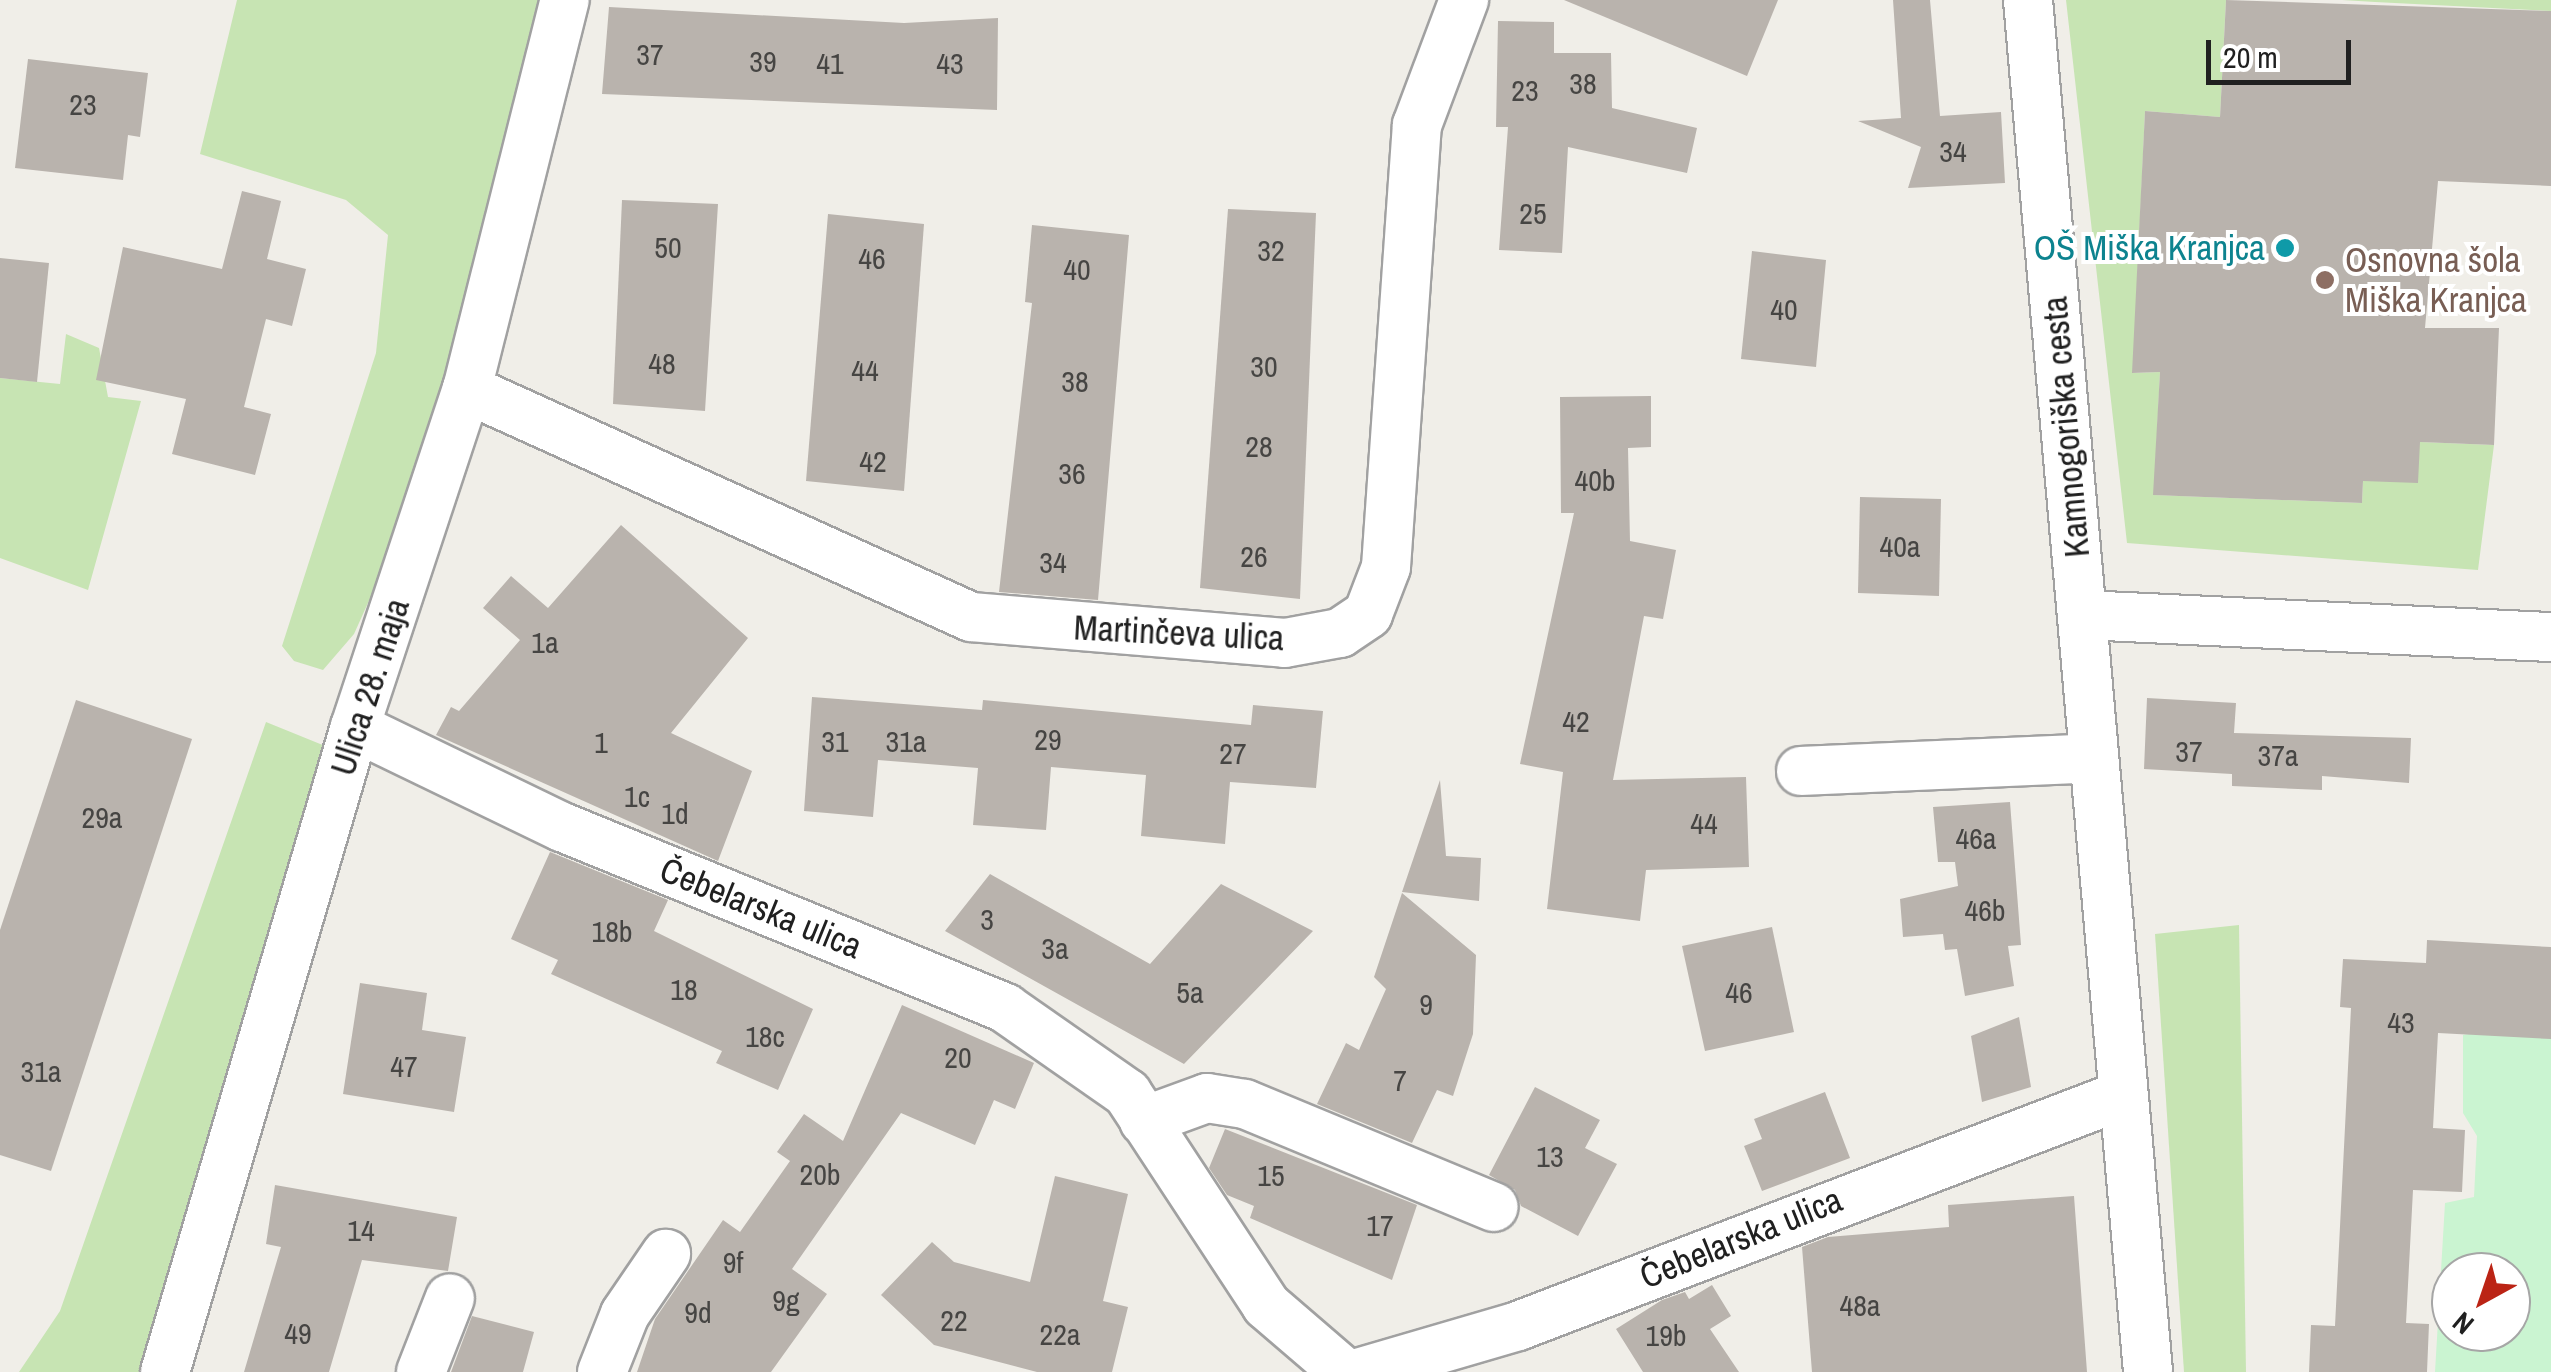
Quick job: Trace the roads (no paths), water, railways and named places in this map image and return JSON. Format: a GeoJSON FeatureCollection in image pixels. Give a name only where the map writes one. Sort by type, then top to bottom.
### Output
{"type":"FeatureCollection","features":[{"type":"Feature","properties":{"kind":"street","name":"Ulica 28. maja"},"geometry":{"type":"LineString","coordinates":[[165,1372],[356,726],[467,388],[565,0]]}},
{"type":"Feature","properties":{"kind":"street","name":"Martinčeva ulica"},"geometry":{"type":"LineString","coordinates":[[467,388],[971,616],[1286,643],[1340,633],[1368,614],[1386,566],[1417,125],[1464,0]]}},
{"type":"Feature","properties":{"kind":"street","name":"Kamnogoriška cesta"},"geometry":{"type":"LineString","coordinates":[[2028,0],[2083,615],[2120,1096],[2148,1372]]}},
{"type":"Feature","properties":{"kind":"street"},"geometry":{"type":"LineString","coordinates":[[2083,615],[2551,637]]}},
{"type":"Feature","properties":{"kind":"street","name":"Čebelarska ulica"},"geometry":{"type":"LineString","coordinates":[[356,726],[562,827],[1005,1008],[1127,1093],[1266,1304],[1344,1372]]}},
{"type":"Feature","properties":{"kind":"street"},"geometry":{"type":"LineString","coordinates":[[1801,771],[2093,758]]}},
{"type":"Feature","properties":{"kind":"street","name":"Čebelarska ulica"},"geometry":{"type":"LineString","coordinates":[[1361,1372],[1518,1326],[2120,1096]]}},
{"type":"Feature","properties":{"kind":"street"},"geometry":{"type":"LineString","coordinates":[[1144,1120],[1207,1098],[1245,1104],[1494,1207]]}},
{"type":"Feature","properties":{"kind":"street"},"geometry":{"type":"LineString","coordinates":[[602,1372],[625,1314],[666,1254]]}},
{"type":"Feature","properties":{"kind":"street"},"geometry":{"type":"LineString","coordinates":[[421,1372],[450,1298]]}},
{"type":"Feature","properties":{"kind":"place","name":"OŠ Miška Kranjca"},"geometry":{"type":"Point","coordinates":[2285,248]}},
{"type":"Feature","properties":{"kind":"place","name":"Osnovna šola Miška Kranjca"},"geometry":{"type":"Point","coordinates":[2325,280]}}]}
